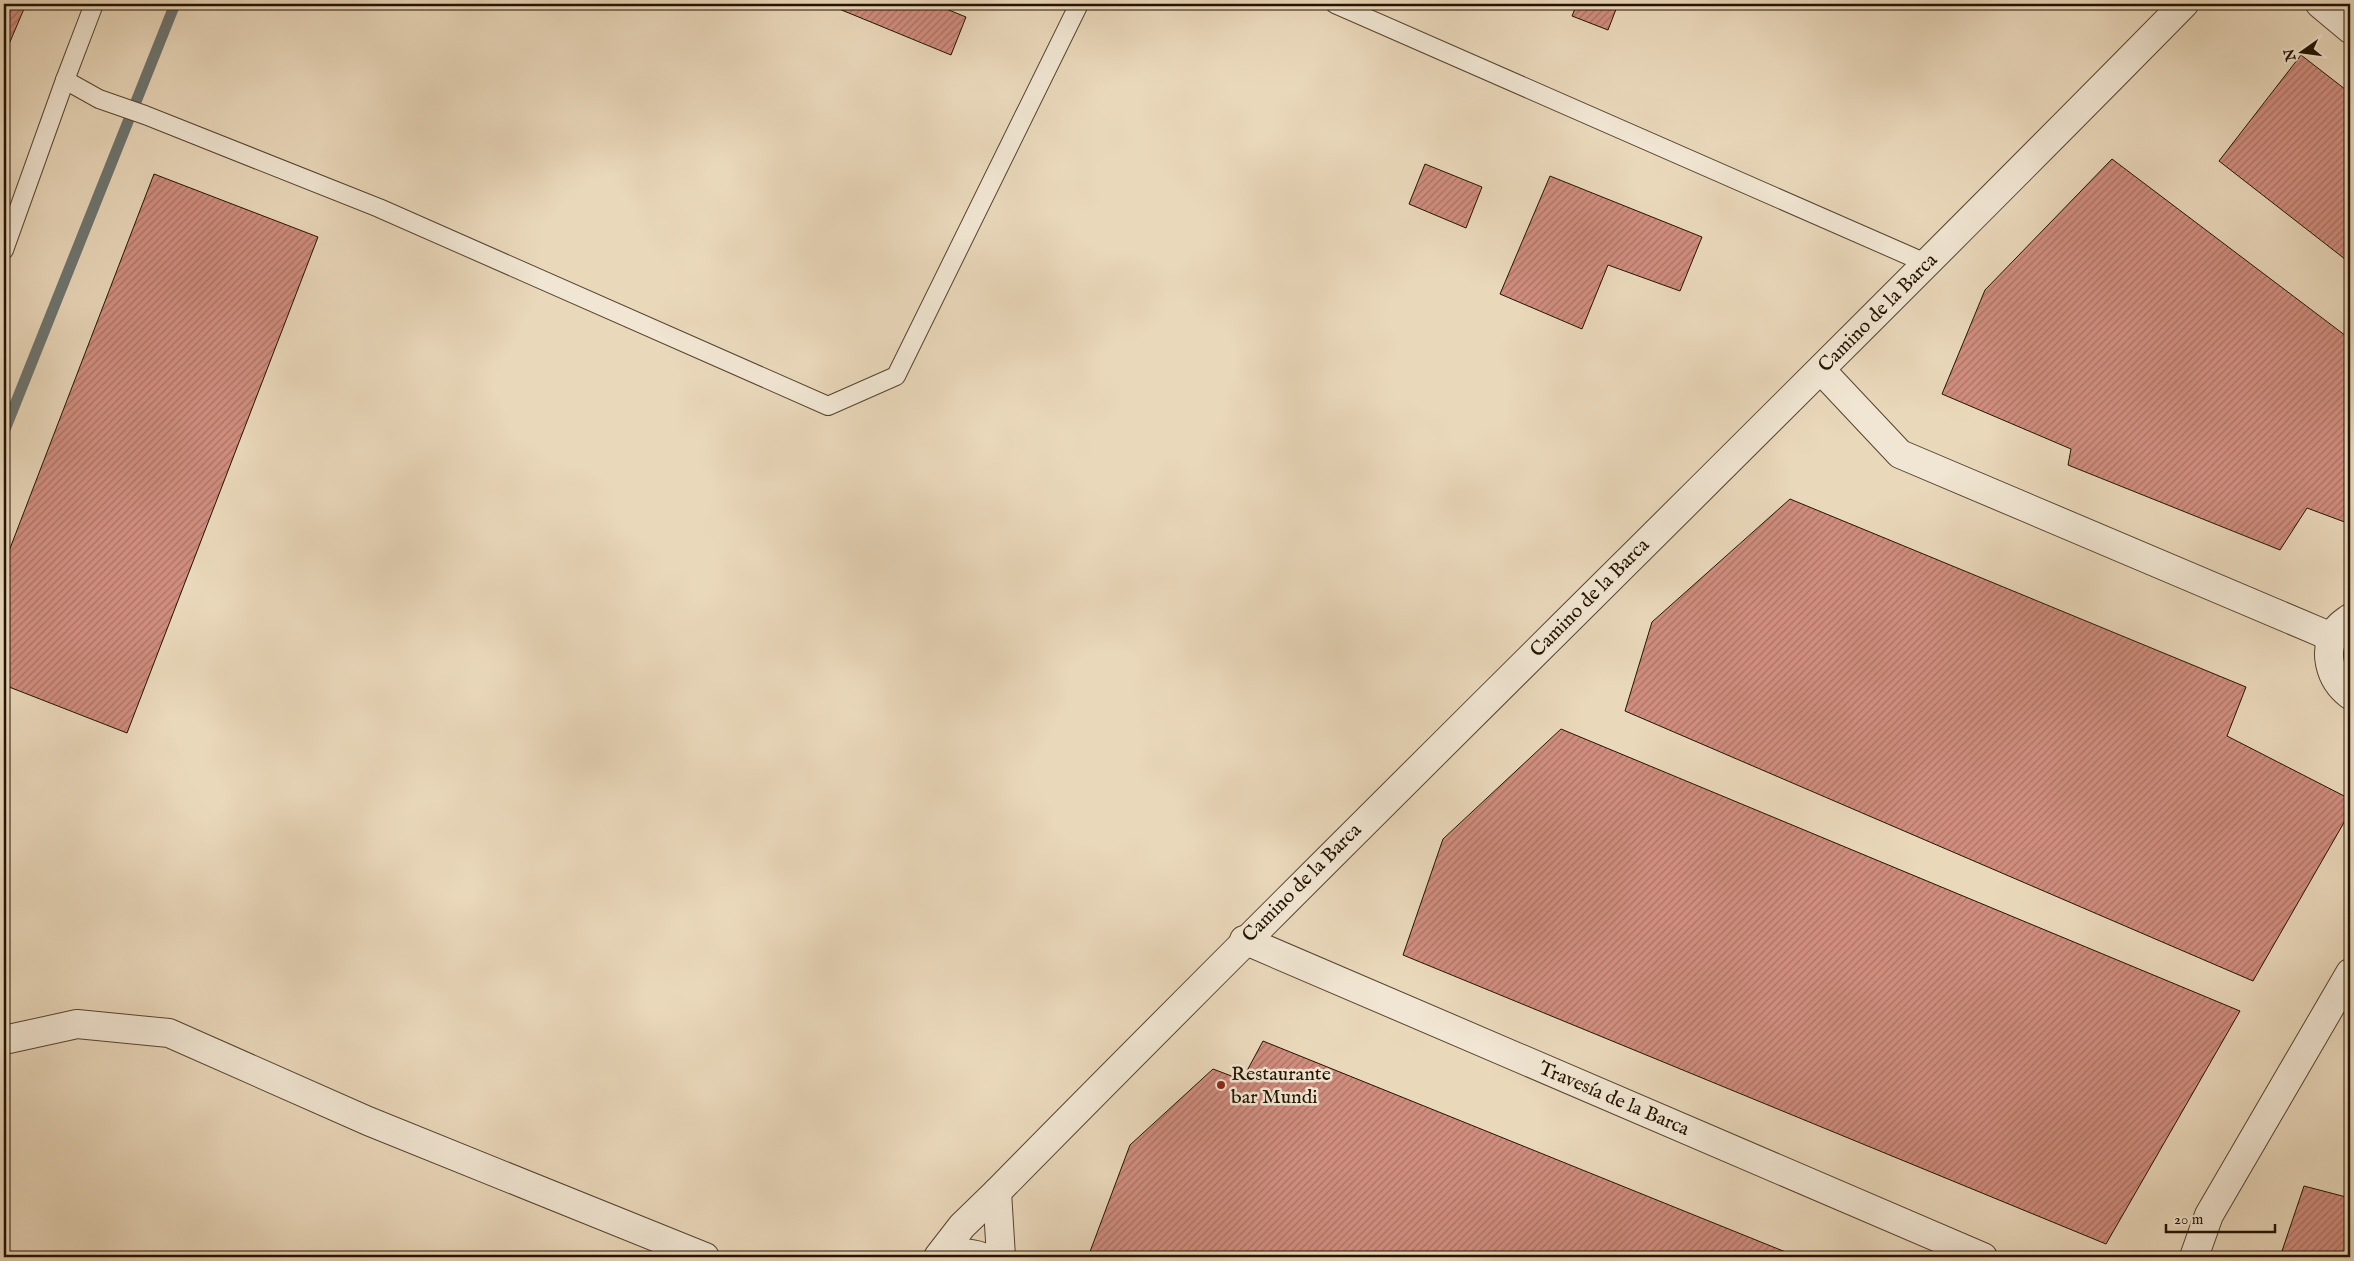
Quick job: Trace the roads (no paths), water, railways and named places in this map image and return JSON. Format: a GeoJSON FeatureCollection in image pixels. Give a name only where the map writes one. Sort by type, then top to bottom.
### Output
{"type":"FeatureCollection","features":[{"type":"Feature","properties":{"kind":"street","name":"Camino de la Barca"},"geometry":{"type":"LineString","coordinates":[[939,1257],[962,1226],[1244,940],[1928,264],[2184,4]]}},
{"type":"Feature","properties":{"kind":"street"},"geometry":{"type":"LineString","coordinates":[[2320,4],[2350,29]]}},
{"type":"Feature","properties":{"kind":"street"},"geometry":{"type":"LineString","coordinates":[[1821,370],[1900,454],[2342,628],[2330,647],[2330,668],[2340,687],[2350,695]]}},
{"type":"Feature","properties":{"kind":"street","name":"Travesía de la Barca"},"geometry":{"type":"LineString","coordinates":[[1244,940],[1983,1257]]}},
{"type":"Feature","properties":{"kind":"street"},"geometry":{"type":"LineString","coordinates":[[2194,1257],[2209,1215],[2350,973]]}},
{"type":"Feature","properties":{"kind":"street"},"geometry":{"type":"LineString","coordinates":[[4,1040],[77,1024],[169,1033],[368,1121],[705,1257]]}},
{"type":"Feature","properties":{"kind":"street"},"geometry":{"type":"LineString","coordinates":[[997,1192],[1001,1257]]}},
{"type":"Feature","properties":{"kind":"street"},"geometry":{"type":"LineString","coordinates":[[939,1257],[952,1253],[968,1252],[983,1257]]}},
{"type":"Feature","properties":{"kind":"lane"},"geometry":{"type":"LineString","coordinates":[[4,250],[64,80],[94,4]]}},
{"type":"Feature","properties":{"kind":"lane"},"geometry":{"type":"LineString","coordinates":[[64,80],[99,99],[145,115],[379,208],[828,406],[896,376],[1079,4]]}},
{"type":"Feature","properties":{"kind":"lane"},"geometry":{"type":"LineString","coordinates":[[1335,4],[1928,264]]}},
{"type":"Feature","properties":{"kind":"waterway"},"geometry":{"type":"LineString","coordinates":[[4,432],[175,4]]}},
{"type":"Feature","properties":{"kind":"place","name":"Restaurante bar Mundi"},"geometry":{"type":"Point","coordinates":[1221,1085]}}]}
